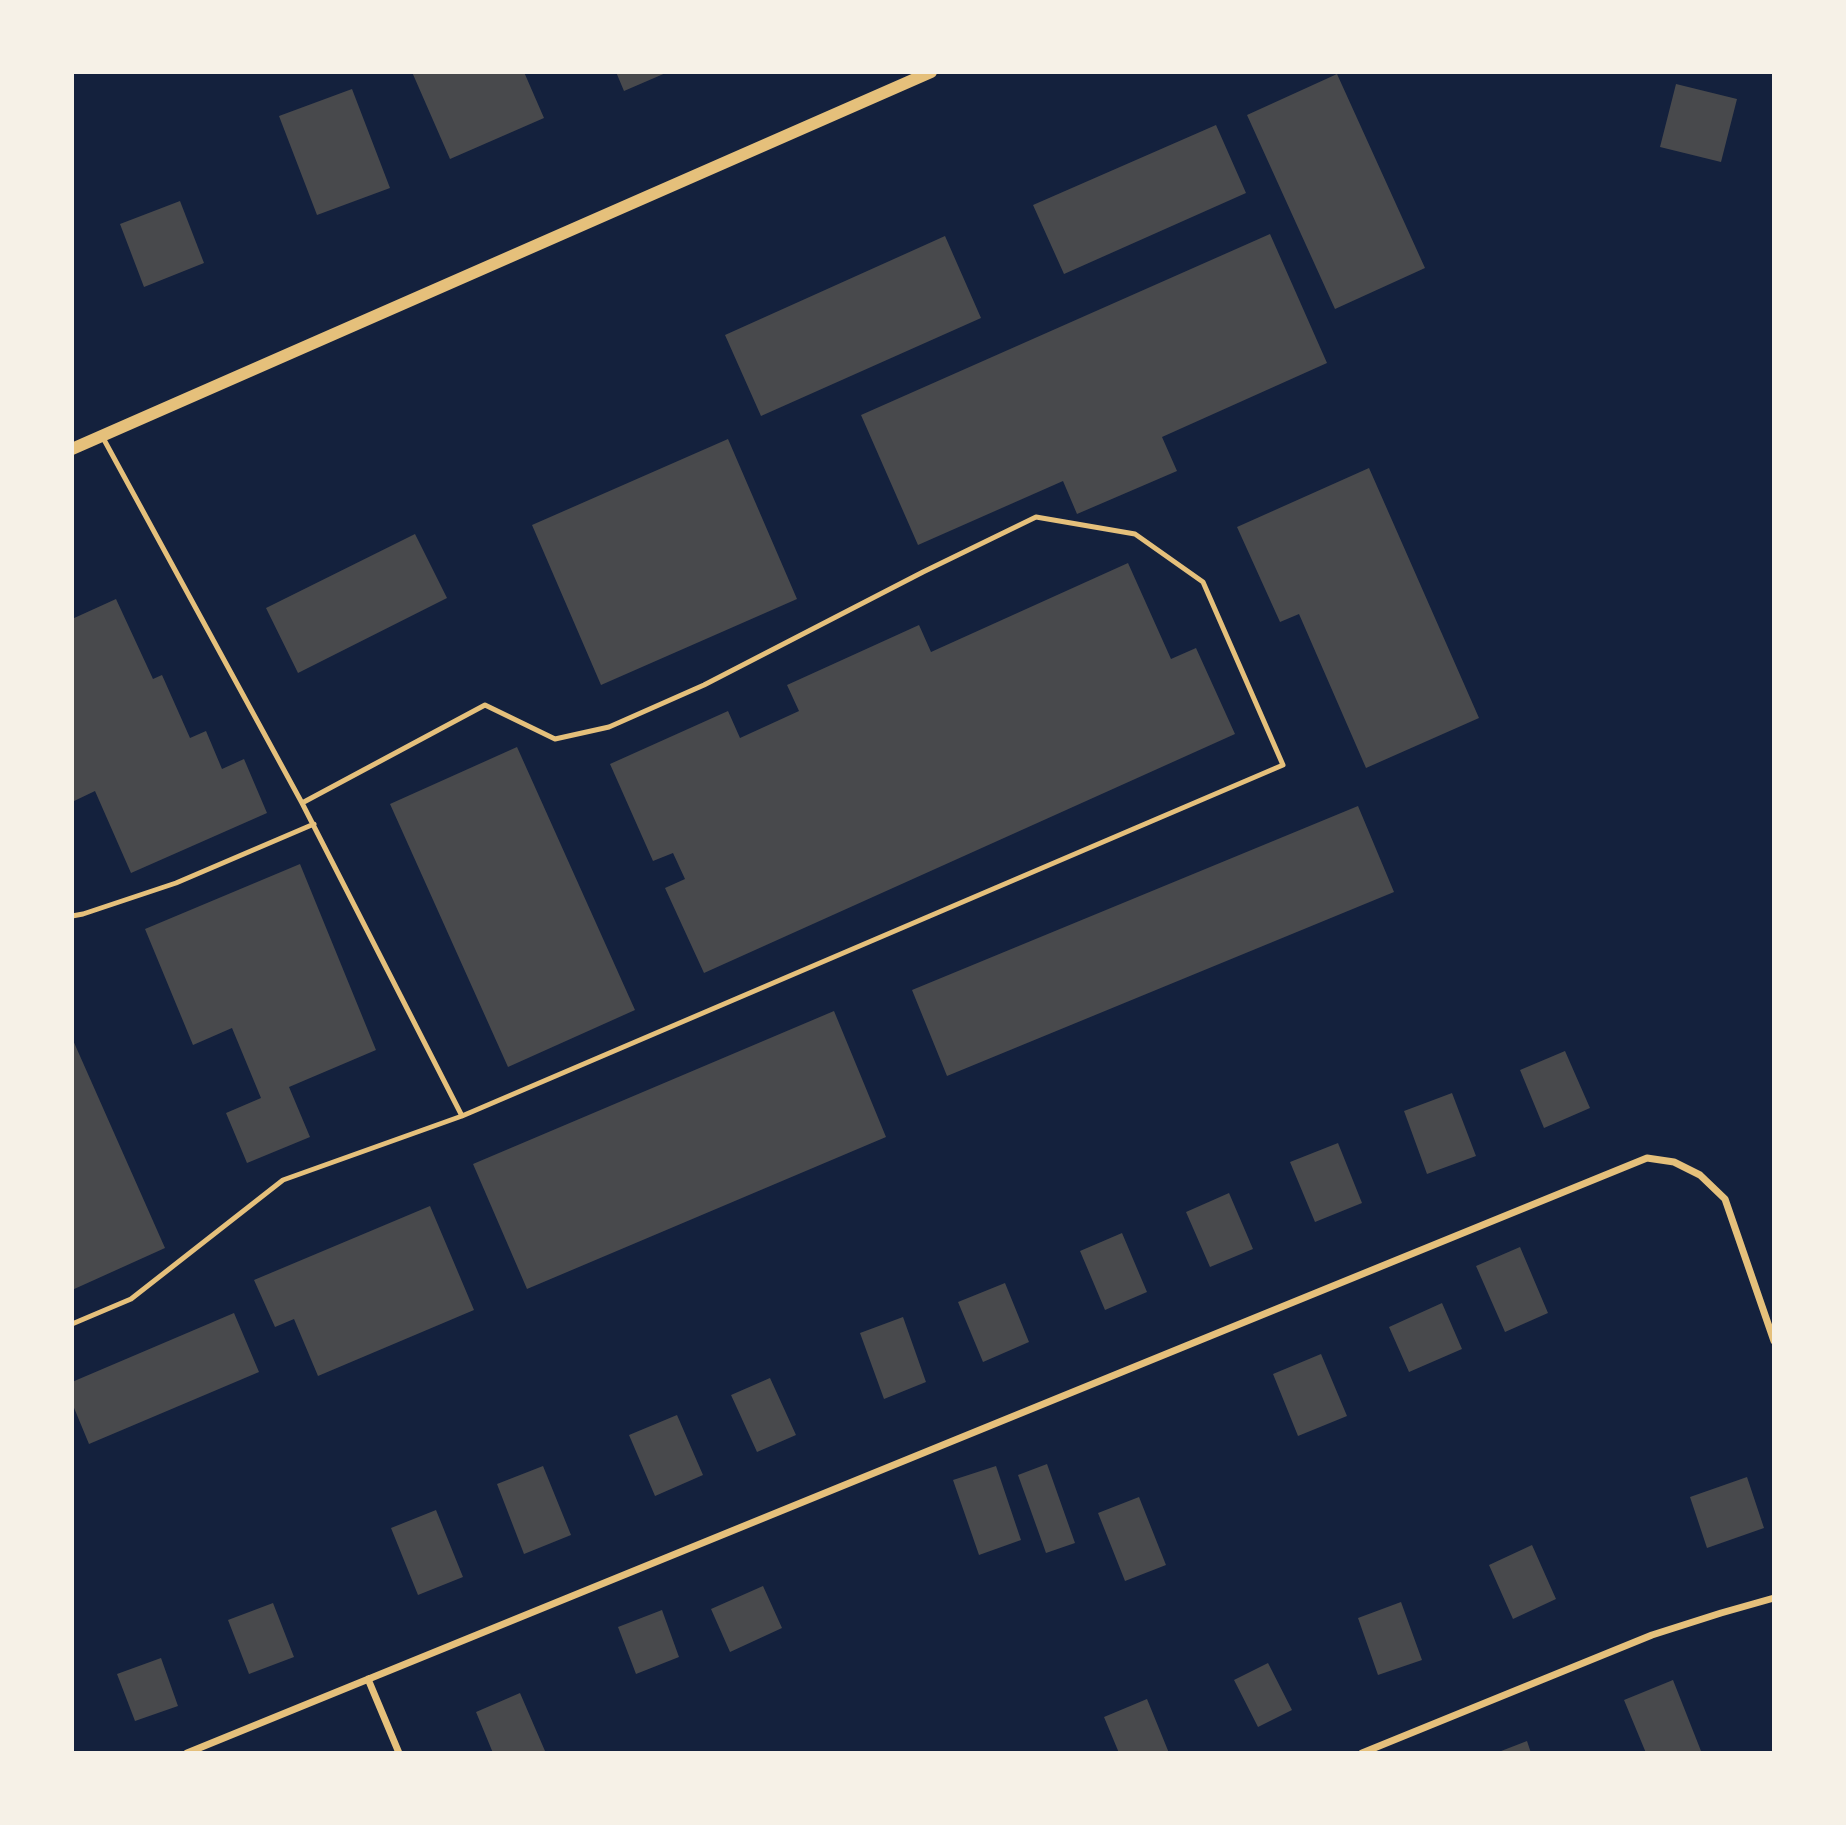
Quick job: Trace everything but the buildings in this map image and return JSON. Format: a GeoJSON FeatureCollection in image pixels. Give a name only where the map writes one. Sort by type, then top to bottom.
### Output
{"type":"FeatureCollection","features":[{"type":"Feature","properties":{"kind":"street"},"geometry":{"type":"LineString","coordinates":[[72,449],[931,72]]}},
{"type":"Feature","properties":{"kind":"street"},"geometry":{"type":"LineString","coordinates":[[187,1753],[1647,1158],[1674,1162],[1700,1175],[1725,1199],[1774,1341]]}},
{"type":"Feature","properties":{"kind":"street"},"geometry":{"type":"LineString","coordinates":[[1362,1753],[1652,1635],[1774,1598]]}},
{"type":"Feature","properties":{"kind":"street"},"geometry":{"type":"LineString","coordinates":[[368,1679],[399,1753]]}},
{"type":"Feature","properties":{"kind":"lane"},"geometry":{"type":"LineString","coordinates":[[102,436],[314,824],[462,1116]]}},
{"type":"Feature","properties":{"kind":"lane"},"geometry":{"type":"LineString","coordinates":[[72,1324],[131,1299],[282,1181],[462,1116],[1283,765],[1203,582],[1135,534],[1036,517],[704,685],[609,727],[555,739],[485,705],[302,803]]}},
{"type":"Feature","properties":{"kind":"lane"},"geometry":{"type":"LineString","coordinates":[[72,915],[83,914],[176,883],[314,824]]}}]}
